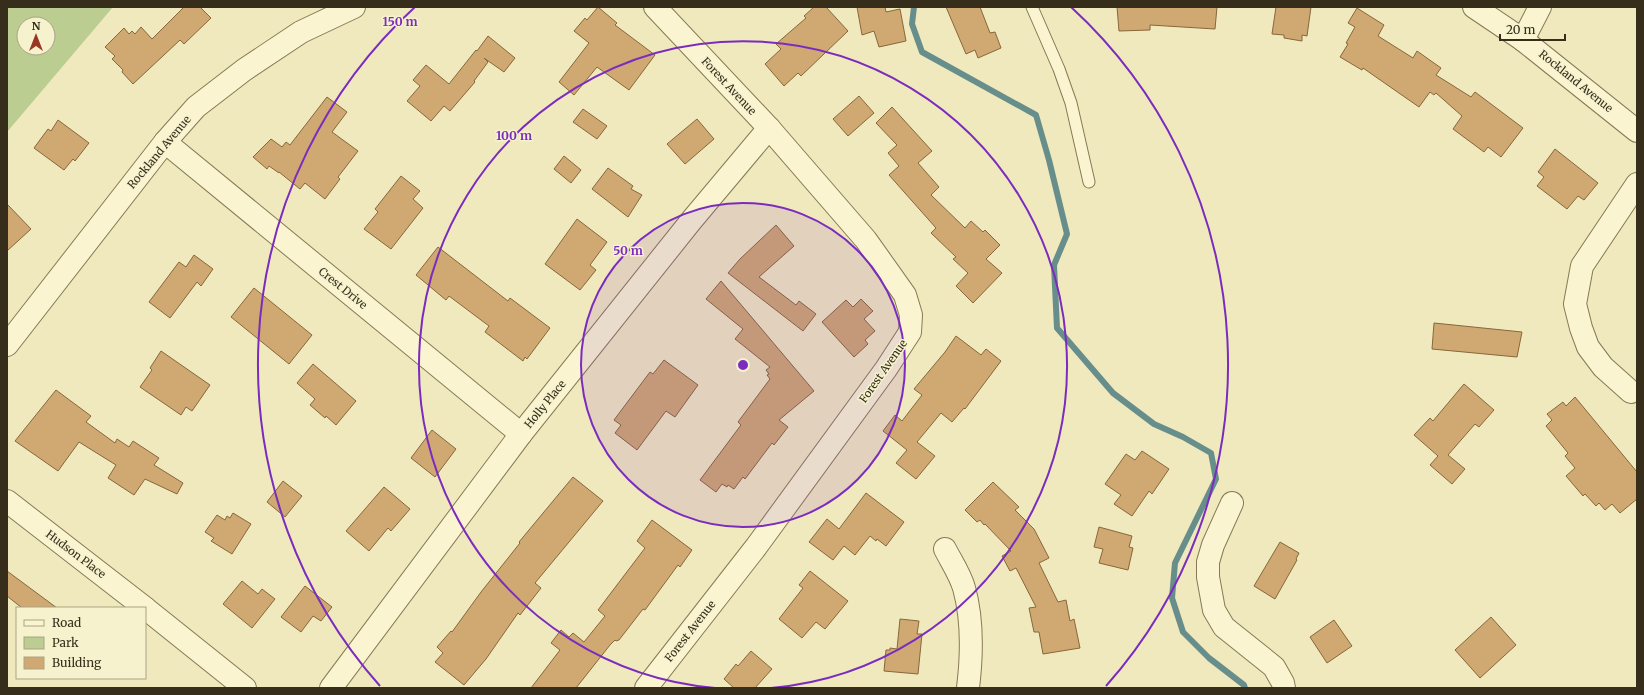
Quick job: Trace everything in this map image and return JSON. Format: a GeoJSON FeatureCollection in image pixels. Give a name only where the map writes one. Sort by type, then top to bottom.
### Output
{"type":"FeatureCollection","features":[{"type":"Feature","properties":{"kind":"street","name":"Rockland Avenue"},"geometry":{"type":"LineString","coordinates":[[7,345],[165,142],[196,107],[244,70],[301,32],[354,7]]}},
{"type":"Feature","properties":{"kind":"street","name":"Forest Avenue"},"geometry":{"type":"LineString","coordinates":[[646,688],[760,540],[886,369],[910,332],[911,316],[906,295],[866,240],[769,128],[655,7]]}},
{"type":"Feature","properties":{"kind":"street","name":"Rockland Avenue"},"geometry":{"type":"LineString","coordinates":[[1474,7],[1523,40],[1637,131]]}},
{"type":"Feature","properties":{"kind":"street"},"geometry":{"type":"LineString","coordinates":[[1523,40],[1540,7]]}},
{"type":"Feature","properties":{"kind":"street","name":"Holly Place"},"geometry":{"type":"LineString","coordinates":[[331,688],[520,434],[691,221],[769,128]]}},
{"type":"Feature","properties":{"kind":"street","name":"Crest Drive"},"geometry":{"type":"LineString","coordinates":[[165,142],[520,434]]}},
{"type":"Feature","properties":{"kind":"street"},"geometry":{"type":"LineString","coordinates":[[1631,392],[1603,367],[1588,347],[1581,328],[1575,304],[1582,266],[1637,184]]}},
{"type":"Feature","properties":{"kind":"street","name":"Hudson Place"},"geometry":{"type":"LineString","coordinates":[[7,501],[144,607]]}},
{"type":"Feature","properties":{"kind":"street"},"geometry":{"type":"LineString","coordinates":[[1232,503],[1213,545],[1208,562],[1208,577],[1214,610],[1224,627],[1274,667],[1284,688]]}},
{"type":"Feature","properties":{"kind":"street"},"geometry":{"type":"LineString","coordinates":[[945,549],[964,586],[971,619],[971,669],[968,688]]}},
{"type":"Feature","properties":{"kind":"street","name":"Hudson Place"},"geometry":{"type":"LineString","coordinates":[[146,609],[245,688]]}},
{"type":"Feature","properties":{"kind":"lane"},"geometry":{"type":"LineString","coordinates":[[1032,7],[1069,96],[1089,182]]}},
{"type":"Feature","properties":{"kind":"green space"},"geometry":{"type":"Polygon","coordinates":[[[7,7],[113,7],[7,132],[7,7]]]}},
{"type":"Feature","properties":{"kind":"building"},"geometry":{"type":"Polygon","coordinates":[[[184,7],[200,7],[211,18],[184,44],[180,40],[133,84],[122,72],[123,70],[112,59],[115,56],[105,47],[124,28],[129,34],[132,31],[135,34],[141,27],[152,39],[184,7]]]}},
{"type":"Feature","properties":{"kind":"building"},"geometry":{"type":"Polygon","coordinates":[[[598,7],[617,23],[615,25],[655,55],[629,90],[597,67],[574,95],[559,82],[589,43],[574,31],[585,18],[587,20],[598,7]]]}},
{"type":"Feature","properties":{"kind":"building"},"geometry":{"type":"Polygon","coordinates":[[[814,7],[826,7],[848,31],[801,76],[798,73],[784,86],[765,64],[781,49],[776,44],[806,18],[804,16],[814,7]]]}},
{"type":"Feature","properties":{"kind":"building"},"geometry":{"type":"Polygon","coordinates":[[[857,7],[885,7],[886,12],[900,9],[906,41],[879,47],[874,31],[862,35],[857,7]]]}},
{"type":"Feature","properties":{"kind":"building"},"geometry":{"type":"Polygon","coordinates":[[[946,7],[980,7],[990,33],[995,32],[1001,48],[978,58],[975,50],[966,54],[946,7]]]}},
{"type":"Feature","properties":{"kind":"building"},"geometry":{"type":"Polygon","coordinates":[[[1117,7],[1217,7],[1215,29],[1150,25],[1150,30],[1119,31],[1117,7]]]}},
{"type":"Feature","properties":{"kind":"building"},"geometry":{"type":"Polygon","coordinates":[[[1276,7],[1311,7],[1307,36],[1302,35],[1302,41],[1284,38],[1284,35],[1272,34],[1276,7]]]}},
{"type":"Feature","properties":{"kind":"building"},"geometry":{"type":"Polygon","coordinates":[[[1357,8],[1384,25],[1378,36],[1413,58],[1417,51],[1441,68],[1436,75],[1471,97],[1475,92],[1523,128],[1501,157],[1488,147],[1484,152],[1453,129],[1462,116],[1436,93],[1434,95],[1430,92],[1419,107],[1363,68],[1362,70],[1340,57],[1348,44],[1346,43],[1355,27],[1348,23],[1357,8]]]}},
{"type":"Feature","properties":{"kind":"building"},"geometry":{"type":"Polygon","coordinates":[[[488,36],[515,58],[504,72],[484,58],[488,62],[474,81],[475,82],[450,111],[444,106],[431,121],[407,101],[420,86],[413,80],[426,65],[449,84],[488,36]]]}},
{"type":"Feature","properties":{"kind":"building"},"geometry":{"type":"Polygon","coordinates":[[[859,96],[874,113],[848,136],[833,119],[859,96]]]}},
{"type":"Feature","properties":{"kind":"building"},"geometry":{"type":"Polygon","coordinates":[[[327,97],[347,112],[332,132],[358,151],[338,177],[340,179],[325,199],[305,183],[300,189],[279,172],[269,166],[267,169],[253,157],[271,139],[282,147],[286,142],[290,145],[327,97]]]}},
{"type":"Feature","properties":{"kind":"building"},"geometry":{"type":"Polygon","coordinates":[[[892,107],[932,151],[918,163],[939,187],[931,195],[965,228],[971,221],[983,232],[985,230],[1000,245],[986,259],[1002,273],[973,303],[956,286],[968,273],[953,259],[956,257],[931,233],[936,228],[889,175],[899,166],[888,153],[897,145],[876,123],[892,107]]]}},
{"type":"Feature","properties":{"kind":"building"},"geometry":{"type":"Polygon","coordinates":[[[583,109],[607,126],[597,139],[573,122],[583,109]]]}},
{"type":"Feature","properties":{"kind":"building"},"geometry":{"type":"Polygon","coordinates":[[[697,119],[714,139],[685,164],[667,144],[697,119]]]}},
{"type":"Feature","properties":{"kind":"building"},"geometry":{"type":"Polygon","coordinates":[[[58,120],[89,143],[75,161],[73,159],[64,170],[34,148],[48,129],[51,131],[58,120]]]}},
{"type":"Feature","properties":{"kind":"building"},"geometry":{"type":"Polygon","coordinates":[[[1555,149],[1598,183],[1584,200],[1578,196],[1567,209],[1537,186],[1544,177],[1538,172],[1555,149]]]}},
{"type":"Feature","properties":{"kind":"building"},"geometry":{"type":"Polygon","coordinates":[[[564,156],[581,170],[571,183],[554,169],[564,156]]]}},
{"type":"Feature","properties":{"kind":"building"},"geometry":{"type":"Polygon","coordinates":[[[608,168],[633,186],[631,189],[642,195],[628,217],[592,189],[608,168]]]}},
{"type":"Feature","properties":{"kind":"building"},"geometry":{"type":"Polygon","coordinates":[[[401,176],[420,191],[413,199],[423,208],[391,249],[364,229],[378,212],[375,209],[401,176]]]}},
{"type":"Feature","properties":{"kind":"building"},"geometry":{"type":"Polygon","coordinates":[[[7,204],[31,229],[7,251],[7,204]]]}},
{"type":"Feature","properties":{"kind":"building"},"geometry":{"type":"Polygon","coordinates":[[[577,219],[607,242],[590,265],[596,270],[580,290],[545,264],[577,219]]]}},
{"type":"Feature","properties":{"kind":"building"},"geometry":{"type":"Polygon","coordinates":[[[776,225],[794,246],[759,277],[796,305],[799,301],[816,314],[803,331],[728,273],[740,259],[776,225]]]}},
{"type":"Feature","properties":{"kind":"building"},"geometry":{"type":"Polygon","coordinates":[[[438,247],[508,301],[510,298],[550,328],[527,359],[525,357],[523,361],[485,332],[489,326],[449,296],[446,300],[416,275],[438,247]]]}},
{"type":"Feature","properties":{"kind":"building"},"geometry":{"type":"Polygon","coordinates":[[[194,255],[213,269],[201,286],[197,282],[170,318],[149,302],[179,262],[186,267],[194,255]]]}},
{"type":"Feature","properties":{"kind":"building"},"geometry":{"type":"Polygon","coordinates":[[[721,281],[814,391],[779,420],[788,427],[774,445],[772,443],[745,479],[743,477],[734,489],[728,485],[727,487],[722,484],[716,492],[700,480],[741,425],[738,422],[770,379],[766,370],[770,367],[735,339],[743,329],[706,299],[721,281]]]}},
{"type":"Feature","properties":{"kind":"building"},"geometry":{"type":"Polygon","coordinates":[[[254,288],[312,335],[289,364],[231,317],[254,288]]]}},
{"type":"Feature","properties":{"kind":"building"},"geometry":{"type":"Polygon","coordinates":[[[861,299],[873,311],[864,319],[875,331],[865,340],[868,344],[854,357],[822,322],[846,300],[853,307],[861,299]]]}},
{"type":"Feature","properties":{"kind":"building"},"geometry":{"type":"Polygon","coordinates":[[[1434,323],[1522,332],[1517,357],[1432,349],[1434,323]]]}},
{"type":"Feature","properties":{"kind":"building"},"geometry":{"type":"Polygon","coordinates":[[[956,336],[981,355],[986,349],[1001,361],[965,409],[964,408],[952,422],[941,413],[917,442],[935,456],[916,479],[896,463],[907,450],[883,431],[895,415],[902,421],[922,395],[914,389],[945,352],[956,336]]]}},
{"type":"Feature","properties":{"kind":"building"},"geometry":{"type":"Polygon","coordinates":[[[161,351],[210,385],[192,411],[186,407],[181,415],[140,387],[152,370],[150,368],[161,351]]]}},
{"type":"Feature","properties":{"kind":"building"},"geometry":{"type":"Polygon","coordinates":[[[664,360],[698,385],[675,417],[666,411],[637,450],[615,433],[621,425],[614,420],[650,372],[653,374],[664,360]]]}},
{"type":"Feature","properties":{"kind":"building"},"geometry":{"type":"Polygon","coordinates":[[[313,364],[356,401],[336,425],[310,405],[315,399],[297,383],[313,364]]]}},
{"type":"Feature","properties":{"kind":"building"},"geometry":{"type":"Polygon","coordinates":[[[1464,384],[1494,410],[1479,427],[1475,424],[1448,455],[1465,469],[1452,484],[1430,465],[1438,456],[1414,435],[1430,418],[1433,421],[1464,384]]]}},
{"type":"Feature","properties":{"kind":"building"},"geometry":{"type":"Polygon","coordinates":[[[56,390],[91,416],[86,422],[115,443],[117,439],[129,447],[133,441],[159,458],[154,465],[183,483],[177,494],[145,479],[134,495],[108,478],[116,465],[79,442],[58,471],[15,441],[56,390]]]}},
{"type":"Feature","properties":{"kind":"building"},"geometry":{"type":"Polygon","coordinates":[[[1575,397],[1637,472],[1637,499],[1620,513],[1612,504],[1605,510],[1599,503],[1596,506],[1585,494],[1583,496],[1566,476],[1575,468],[1565,456],[1568,453],[1546,426],[1552,420],[1547,414],[1563,402],[1566,406],[1575,397]]]}},
{"type":"Feature","properties":{"kind":"building"},"geometry":{"type":"Polygon","coordinates":[[[432,430],[456,449],[435,477],[411,458],[432,430]]]}},
{"type":"Feature","properties":{"kind":"building"},"geometry":{"type":"Polygon","coordinates":[[[1142,451],[1169,469],[1152,494],[1149,491],[1132,516],[1114,504],[1121,495],[1105,484],[1126,454],[1135,460],[1142,451]]]}},
{"type":"Feature","properties":{"kind":"building"},"geometry":{"type":"Polygon","coordinates":[[[573,477],[603,501],[535,583],[541,588],[520,615],[518,613],[486,659],[464,685],[435,662],[443,653],[437,647],[451,631],[452,632],[481,592],[520,543],[519,542],[573,477]]]}},
{"type":"Feature","properties":{"kind":"building"},"geometry":{"type":"Polygon","coordinates":[[[283,481],[302,496],[285,517],[267,502],[283,481]]]}},
{"type":"Feature","properties":{"kind":"building"},"geometry":{"type":"Polygon","coordinates":[[[993,482],[1019,507],[1015,510],[1034,529],[1049,558],[1039,563],[1058,602],[1066,600],[1070,621],[1074,619],[1080,648],[1043,654],[1039,632],[1034,632],[1029,608],[1036,607],[1016,568],[1010,571],[1002,556],[1011,551],[985,524],[984,525],[980,520],[977,522],[965,510],[993,482]]]}},
{"type":"Feature","properties":{"kind":"building"},"geometry":{"type":"Polygon","coordinates":[[[384,487],[410,509],[391,531],[388,528],[369,551],[346,531],[384,487]]]}},
{"type":"Feature","properties":{"kind":"building"},"geometry":{"type":"Polygon","coordinates":[[[866,493],[904,522],[886,546],[870,536],[855,555],[844,546],[833,560],[809,542],[827,519],[839,529],[866,493]]]}},
{"type":"Feature","properties":{"kind":"building"},"geometry":{"type":"Polygon","coordinates":[[[233,513],[251,524],[232,554],[211,541],[214,538],[205,532],[217,515],[225,520],[227,516],[230,518],[233,513]]]}},
{"type":"Feature","properties":{"kind":"building"},"geometry":{"type":"Polygon","coordinates":[[[652,520],[692,550],[680,567],[678,565],[645,610],[643,609],[619,640],[615,640],[610,645],[576,688],[531,688],[560,650],[551,643],[561,630],[569,637],[573,633],[584,642],[605,616],[598,610],[645,548],[637,541],[652,520]]]}},
{"type":"Feature","properties":{"kind":"building"},"geometry":{"type":"Polygon","coordinates":[[[1099,527],[1132,536],[1129,547],[1133,548],[1128,570],[1099,563],[1103,549],[1094,547],[1099,527]]]}},
{"type":"Feature","properties":{"kind":"building"},"geometry":{"type":"Polygon","coordinates":[[[1280,542],[1299,553],[1296,559],[1297,560],[1275,599],[1254,586],[1280,542]]]}},
{"type":"Feature","properties":{"kind":"building"},"geometry":{"type":"Polygon","coordinates":[[[7,571],[56,607],[21,607],[7,596],[7,571]]]}},
{"type":"Feature","properties":{"kind":"building"},"geometry":{"type":"Polygon","coordinates":[[[810,571],[848,601],[825,629],[816,622],[802,638],[779,619],[803,588],[799,585],[810,571]]]}},
{"type":"Feature","properties":{"kind":"building"},"geometry":{"type":"Polygon","coordinates":[[[242,581],[258,594],[262,589],[275,599],[252,628],[223,604],[242,581]]]}},
{"type":"Feature","properties":{"kind":"building"},"geometry":{"type":"Polygon","coordinates":[[[305,586],[332,607],[321,621],[313,616],[301,632],[281,617],[305,586]]]}},
{"type":"Feature","properties":{"kind":"building"},"geometry":{"type":"Polygon","coordinates":[[[1491,617],[1516,645],[1480,678],[1455,650],[1491,617]]]}},
{"type":"Feature","properties":{"kind":"building"},"geometry":{"type":"Polygon","coordinates":[[[900,619],[919,621],[917,634],[922,634],[918,674],[884,671],[886,650],[890,650],[890,648],[897,649],[900,619]]]}},
{"type":"Feature","properties":{"kind":"building"},"geometry":{"type":"Polygon","coordinates":[[[1334,620],[1352,646],[1327,663],[1310,637],[1334,620]]]}},
{"type":"Feature","properties":{"kind":"building"},"geometry":{"type":"Polygon","coordinates":[[[751,651],[772,669],[755,688],[734,688],[724,679],[736,664],[738,666],[751,651]]]}},
{"type":"Feature","properties":{"kind":"waterway"},"geometry":{"type":"LineString","coordinates":[[914,7],[912,24],[922,52],[1036,115],[1049,160],[1067,234],[1054,265],[1057,328],[1113,393],[1154,424],[1183,437],[1211,453],[1216,479],[1175,563],[1172,598],[1183,632],[1209,658],[1244,685],[1245,688]]}}]}
